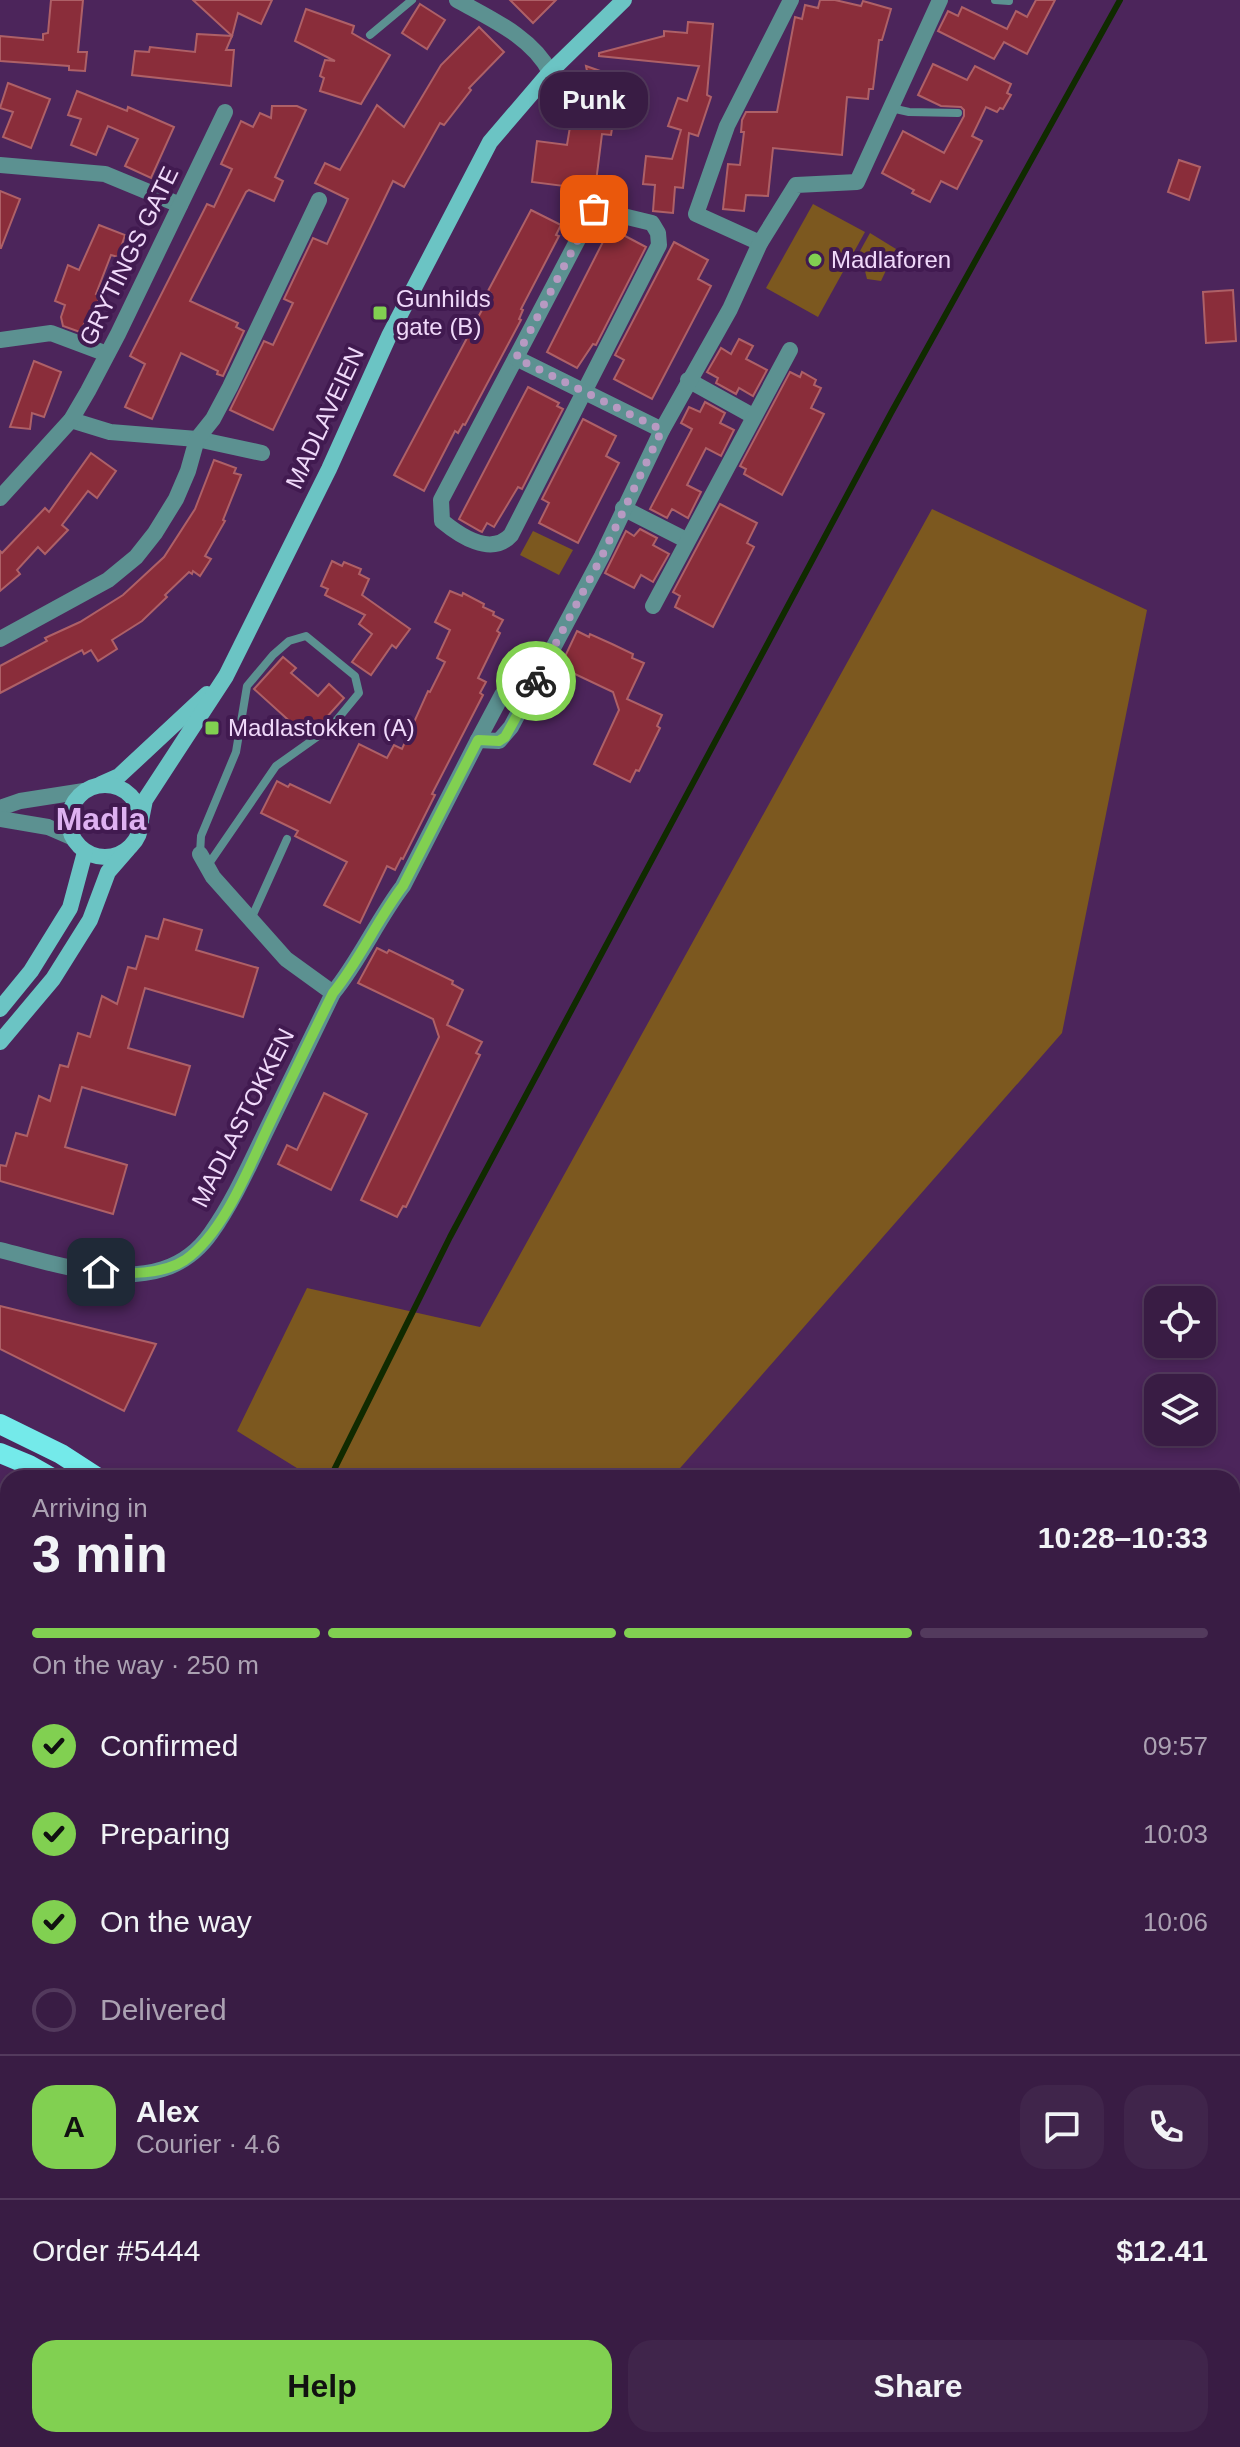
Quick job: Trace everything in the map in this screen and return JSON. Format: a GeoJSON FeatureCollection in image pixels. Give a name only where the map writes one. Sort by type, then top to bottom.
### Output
{"type":"FeatureCollection","features":[{"type":"Feature","properties":{"kind":"main road","name":"MADLAVEIEN"},"geometry":{"type":"LineString","coordinates":[[141,820],[145,800],[226,676],[329,469],[389,336],[490,142],[550,72],[624,0]]}},
{"type":"Feature","properties":{"kind":"main road","name":"MADLAVEIEN"},"geometry":{"type":"LineString","coordinates":[[91,788],[119,776],[226,676]]}},
{"type":"Feature","properties":{"kind":"main road"},"geometry":{"type":"LineString","coordinates":[[0,1042],[53,979],[90,920],[108,872],[137,839],[141,820],[137,804],[129,794],[111,785],[91,788],[75,800],[68,824],[71,837],[85,852],[110,858],[128,849]]}},
{"type":"Feature","properties":{"kind":"main road"},"geometry":{"type":"LineString","coordinates":[[0,1009],[31,971],[70,908],[85,852]]}},
{"type":"Feature","properties":{"kind":"main road"},"geometry":{"type":"LineString","coordinates":[[0,1424],[86,1470]]}},
{"type":"Feature","properties":{"kind":"main road"},"geometry":{"type":"LineString","coordinates":[[0,1453],[38,1470]]}},
{"type":"Feature","properties":{"kind":"street"},"geometry":{"type":"LineString","coordinates":[[457,0],[519,37],[542,55],[550,72]]}},
{"type":"Feature","properties":{"kind":"street"},"geometry":{"type":"LineString","coordinates":[[760,243],[696,214],[727,126],[791,0]]}},
{"type":"Feature","properties":{"kind":"street"},"geometry":{"type":"LineString","coordinates":[[478,740],[499,741],[505,737],[564,628],[688,380],[730,309],[760,243],[796,185],[857,182],[940,0]]}},
{"type":"Feature","properties":{"kind":"street","name":"GRYTINGS GATE"},"geometry":{"type":"LineString","coordinates":[[0,498],[71,420],[205,159],[225,112]]}},
{"type":"Feature","properties":{"kind":"street"},"geometry":{"type":"LineString","coordinates":[[0,165],[105,174],[180,205]]}},
{"type":"Feature","properties":{"kind":"street"},"geometry":{"type":"LineString","coordinates":[[0,639],[108,580],[136,557],[155,533],[176,499],[197,439],[213,419],[230,387],[319,200]]}},
{"type":"Feature","properties":{"kind":"street"},"geometry":{"type":"LineString","coordinates":[[594,209],[652,223],[658,233],[659,245],[511,535],[498,544],[482,544],[442,521],[441,500],[516,358],[594,209]]}},
{"type":"Feature","properties":{"kind":"street"},"geometry":{"type":"LineString","coordinates":[[0,340],[51,333],[107,354]]}},
{"type":"Feature","properties":{"kind":"street"},"geometry":{"type":"LineString","coordinates":[[653,606],[790,350]]}},
{"type":"Feature","properties":{"kind":"street"},"geometry":{"type":"LineString","coordinates":[[516,358],[662,430]]}},
{"type":"Feature","properties":{"kind":"street"},"geometry":{"type":"LineString","coordinates":[[688,380],[753,416]]}},
{"type":"Feature","properties":{"kind":"street"},"geometry":{"type":"LineString","coordinates":[[71,420],[110,432],[197,439],[262,453]]}},
{"type":"Feature","properties":{"kind":"street"},"geometry":{"type":"LineString","coordinates":[[623,508],[686,540]]}},
{"type":"Feature","properties":{"kind":"street","name":"MADLASTOKKEN"},"geometry":{"type":"LineString","coordinates":[[0,1250],[81,1270],[122,1274],[160,1270],[185,1260],[210,1235],[238,1189],[333,993],[347,976],[403,886],[502,695],[509,691],[524,702]]}},
{"type":"Feature","properties":{"kind":"street"},"geometry":{"type":"LineString","coordinates":[[0,808],[20,801],[91,788]]}},
{"type":"Feature","properties":{"kind":"street"},"geometry":{"type":"LineString","coordinates":[[0,819],[48,827],[71,837]]}},
{"type":"Feature","properties":{"kind":"street"},"geometry":{"type":"LineString","coordinates":[[204,860],[213,877],[286,959],[333,993]]}},
{"type":"Feature","properties":{"kind":"lane"},"geometry":{"type":"LineString","coordinates":[[370,35],[412,0]]}},
{"type":"Feature","properties":{"kind":"lane"},"geometry":{"type":"LineString","coordinates":[[995,0],[1009,1]]}},
{"type":"Feature","properties":{"kind":"lane"},"geometry":{"type":"LineString","coordinates":[[890,108],[909,112],[958,113]]}},
{"type":"Feature","properties":{"kind":"lane"},"geometry":{"type":"LineString","coordinates":[[306,636],[355,676],[359,693],[331,727],[276,766],[204,860],[201,836],[236,752],[247,686],[289,641],[306,636]]}},
{"type":"Feature","properties":{"kind":"lane"},"geometry":{"type":"LineString","coordinates":[[251,920],[287,839]]}},
{"type":"Feature","properties":{"kind":"shaded area","name":"Madlaforen"},"geometry":{"type":"Polygon","coordinates":[[[813,204],[865,232],[818,317],[766,288],[813,204]]]}},
{"type":"Feature","properties":{"kind":"shaded area"},"geometry":{"type":"Polygon","coordinates":[[[870,233],[896,249],[881,281],[867,279],[860,251],[870,233]]]}},
{"type":"Feature","properties":{"kind":"shaded area"},"geometry":{"type":"Polygon","coordinates":[[[932,509],[1147,610],[1062,1033],[678,1470],[300,1470],[237,1431],[307,1288],[480,1327],[932,509]]]}},
{"type":"Feature","properties":{"kind":"shaded area"},"geometry":{"type":"Polygon","coordinates":[[[533,531],[573,550],[559,575],[520,555],[533,531]]]}},
{"type":"Feature","properties":{"kind":"building"},"geometry":{"type":"Polygon","coordinates":[[[51,0],[83,0],[78,52],[87,52],[85,71],[69,70],[69,66],[0,61],[0,36],[43,40],[43,34],[48,33],[51,0]]]}},
{"type":"Feature","properties":{"kind":"building"},"geometry":{"type":"Polygon","coordinates":[[[193,0],[272,0],[261,24],[238,13],[232,36],[193,0]]]}},
{"type":"Feature","properties":{"kind":"building"},"geometry":{"type":"Polygon","coordinates":[[[510,0],[556,0],[533,23],[510,0]]]}},
{"type":"Feature","properties":{"kind":"building"},"geometry":{"type":"Polygon","coordinates":[[[820,0],[861,6],[863,1],[891,9],[882,40],[879,40],[873,89],[869,89],[868,99],[847,97],[842,155],[773,148],[768,196],[746,195],[744,211],[723,209],[728,164],[740,165],[744,132],[741,132],[742,120],[746,112],[777,112],[795,17],[802,19],[805,5],[818,8],[820,0]]]}},
{"type":"Feature","properties":{"kind":"building"},"geometry":{"type":"Polygon","coordinates":[[[1036,0],[1055,0],[1027,54],[1004,42],[994,59],[938,31],[948,11],[958,16],[962,7],[1007,29],[1016,11],[1027,17],[1036,0]]]}},
{"type":"Feature","properties":{"kind":"building"},"geometry":{"type":"Polygon","coordinates":[[[420,4],[445,20],[427,49],[402,33],[420,4]]]}},
{"type":"Feature","properties":{"kind":"building"},"geometry":{"type":"Polygon","coordinates":[[[306,9],[354,26],[352,33],[390,55],[361,104],[320,91],[325,60],[335,61],[295,41],[306,9]]]}},
{"type":"Feature","properties":{"kind":"building"},"geometry":{"type":"Polygon","coordinates":[[[688,22],[713,24],[707,95],[711,97],[698,136],[689,133],[683,188],[675,187],[673,213],[653,211],[655,185],[643,184],[646,156],[672,159],[681,130],[668,126],[678,98],[687,101],[699,66],[599,56],[599,53],[664,36],[664,31],[687,33],[688,22]]]}},
{"type":"Feature","properties":{"kind":"building"},"geometry":{"type":"Polygon","coordinates":[[[479,27],[504,52],[469,88],[471,90],[444,125],[440,123],[404,187],[393,181],[273,430],[230,410],[264,341],[273,345],[293,303],[284,299],[313,238],[327,244],[348,199],[315,183],[325,163],[340,170],[377,105],[404,127],[441,65],[479,27]]]}},
{"type":"Feature","properties":{"kind":"building"},"geometry":{"type":"Polygon","coordinates":[[[197,34],[232,36],[226,50],[234,50],[231,86],[132,75],[135,51],[149,52],[150,47],[195,52],[197,34]]]}},
{"type":"Feature","properties":{"kind":"building"},"geometry":{"type":"Polygon","coordinates":[[[933,64],[967,80],[975,66],[1011,84],[1007,93],[1011,95],[1003,109],[997,112],[986,107],[972,136],[982,141],[957,189],[941,181],[930,202],[882,173],[903,131],[944,153],[964,116],[961,107],[941,106],[918,95],[933,64]]]}},
{"type":"Feature","properties":{"kind":"building"},"geometry":{"type":"Polygon","coordinates":[[[586,66],[620,78],[611,135],[602,134],[595,190],[532,182],[537,141],[567,145],[575,97],[593,100],[586,66]]]}},
{"type":"Feature","properties":{"kind":"building"},"geometry":{"type":"Polygon","coordinates":[[[8,83],[50,99],[31,148],[3,137],[13,112],[0,108],[8,83]]]}},
{"type":"Feature","properties":{"kind":"building"},"geometry":{"type":"Polygon","coordinates":[[[77,91],[127,111],[128,107],[174,127],[151,178],[125,166],[138,139],[108,126],[96,155],[71,145],[81,119],[68,115],[77,91]]]}},
{"type":"Feature","properties":{"kind":"building"},"geometry":{"type":"Polygon","coordinates":[[[272,106],[297,106],[306,110],[275,177],[283,181],[274,201],[249,190],[246,192],[190,301],[238,323],[236,327],[244,331],[223,376],[181,353],[152,419],[125,407],[145,364],[130,356],[207,204],[214,207],[232,169],[221,164],[241,121],[253,127],[260,113],[271,118],[272,106]]]}},
{"type":"Feature","properties":{"kind":"building"},"geometry":{"type":"Polygon","coordinates":[[[1179,160],[1200,167],[1189,200],[1168,192],[1179,160]]]}},
{"type":"Feature","properties":{"kind":"building"},"geometry":{"type":"Polygon","coordinates":[[[0,191],[20,199],[1,248],[0,248],[0,191]]]}},
{"type":"Feature","properties":{"kind":"building"},"geometry":{"type":"Polygon","coordinates":[[[531,210],[561,225],[556,235],[559,236],[521,309],[521,320],[465,425],[458,433],[455,431],[424,491],[394,475],[491,293],[488,291],[531,210]]]}},
{"type":"Feature","properties":{"kind":"building"},"geometry":{"type":"Polygon","coordinates":[[[99,225],[125,235],[118,257],[111,255],[96,294],[100,296],[93,316],[89,314],[80,332],[63,326],[61,317],[65,305],[55,301],[68,265],[79,270],[99,225]]]}},
{"type":"Feature","properties":{"kind":"building"},"geometry":{"type":"Polygon","coordinates":[[[610,228],[646,247],[596,345],[593,344],[577,368],[547,352],[610,228]]]}},
{"type":"Feature","properties":{"kind":"building"},"geometry":{"type":"Polygon","coordinates":[[[674,242],[708,260],[698,279],[711,286],[652,399],[614,379],[624,360],[615,355],[674,242]]]}},
{"type":"Feature","properties":{"kind":"building"},"geometry":{"type":"Polygon","coordinates":[[[1233,290],[1236,341],[1206,343],[1203,292],[1233,290]]]}},
{"type":"Feature","properties":{"kind":"building"},"geometry":{"type":"Polygon","coordinates":[[[739,339],[753,346],[746,359],[767,370],[753,396],[739,388],[736,394],[716,383],[718,378],[707,372],[721,348],[731,354],[739,339]]]}},
{"type":"Feature","properties":{"kind":"building"},"geometry":{"type":"Polygon","coordinates":[[[34,361],[61,372],[44,417],[32,413],[30,429],[10,427],[34,361]]]}},
{"type":"Feature","properties":{"kind":"building"},"geometry":{"type":"Polygon","coordinates":[[[790,372],[800,377],[802,372],[816,380],[814,385],[821,388],[811,408],[824,414],[782,495],[744,474],[746,469],[740,466],[790,372]]]}},
{"type":"Feature","properties":{"kind":"building"},"geometry":{"type":"Polygon","coordinates":[[[528,387],[559,403],[557,406],[563,409],[522,489],[518,487],[494,527],[487,523],[482,532],[459,519],[528,387]]]}},
{"type":"Feature","properties":{"kind":"building"},"geometry":{"type":"Polygon","coordinates":[[[705,402],[725,413],[720,423],[734,430],[721,456],[706,448],[687,485],[701,492],[688,518],[672,509],[667,518],[650,509],[692,429],[681,423],[689,407],[700,412],[705,402]]]}},
{"type":"Feature","properties":{"kind":"building"},"geometry":{"type":"Polygon","coordinates":[[[583,419],[616,436],[606,456],[619,463],[578,543],[539,523],[549,503],[542,499],[583,419]]]}},
{"type":"Feature","properties":{"kind":"building"},"geometry":{"type":"Polygon","coordinates":[[[91,453],[116,471],[97,498],[88,491],[62,525],[68,530],[45,554],[38,547],[17,570],[20,574],[0,591],[0,551],[2,553],[45,508],[49,512],[91,453]]]}},
{"type":"Feature","properties":{"kind":"building"},"geometry":{"type":"Polygon","coordinates":[[[214,460],[236,468],[234,473],[241,475],[225,521],[205,556],[211,559],[200,576],[189,572],[142,621],[112,640],[117,649],[98,661],[91,650],[84,654],[82,650],[0,693],[0,666],[123,595],[164,557],[195,509],[214,460]]]}},
{"type":"Feature","properties":{"kind":"building"},"geometry":{"type":"Polygon","coordinates":[[[720,504],[757,523],[747,543],[754,547],[713,627],[675,607],[680,596],[673,592],[720,504]]]}},
{"type":"Feature","properties":{"kind":"building"},"geometry":{"type":"Polygon","coordinates":[[[640,529],[657,538],[653,545],[669,554],[653,582],[641,575],[634,588],[605,573],[626,531],[634,536],[640,529]]]}},
{"type":"Feature","properties":{"kind":"building"},"geometry":{"type":"Polygon","coordinates":[[[332,561],[361,569],[359,574],[369,579],[362,595],[410,629],[396,648],[392,645],[371,675],[352,662],[372,634],[359,624],[365,615],[325,595],[328,589],[321,586],[332,561]]]}},
{"type":"Feature","properties":{"kind":"building"},"geometry":{"type":"Polygon","coordinates":[[[450,591],[462,596],[463,593],[494,612],[493,615],[503,620],[497,631],[500,633],[478,678],[486,682],[480,693],[483,695],[432,794],[435,795],[403,859],[395,870],[387,866],[360,923],[324,905],[347,862],[295,836],[298,831],[261,813],[277,781],[330,803],[359,744],[387,758],[394,745],[402,749],[445,662],[437,658],[450,630],[435,622],[450,591]]]}},
{"type":"Feature","properties":{"kind":"building"},"geometry":{"type":"Polygon","coordinates":[[[577,631],[633,654],[632,658],[644,663],[627,699],[662,715],[657,726],[660,728],[639,771],[636,770],[630,782],[594,764],[619,710],[613,692],[560,667],[577,631]]]}},
{"type":"Feature","properties":{"kind":"building"},"geometry":{"type":"Polygon","coordinates":[[[283,657],[296,668],[291,673],[318,696],[329,684],[344,698],[306,736],[254,689],[283,657]]]}},
{"type":"Feature","properties":{"kind":"building"},"geometry":{"type":"Polygon","coordinates":[[[164,919],[202,930],[196,950],[258,968],[243,1017],[145,988],[128,1048],[190,1066],[175,1115],[82,1087],[65,1147],[127,1165],[113,1214],[0,1181],[0,1165],[6,1166],[16,1133],[27,1136],[39,1096],[50,1101],[60,1065],[68,1067],[78,1033],[90,1037],[102,996],[117,1004],[128,967],[136,969],[146,936],[158,939],[164,919]]]}},
{"type":"Feature","properties":{"kind":"building"},"geometry":{"type":"Polygon","coordinates":[[[377,948],[387,953],[389,950],[453,981],[452,984],[463,990],[447,1025],[482,1042],[476,1053],[480,1055],[406,1207],[403,1206],[397,1217],[361,1200],[439,1037],[433,1019],[358,983],[377,948]]]}},
{"type":"Feature","properties":{"kind":"building"},"geometry":{"type":"Polygon","coordinates":[[[324,1093],[367,1114],[331,1190],[278,1164],[287,1145],[297,1150],[324,1093]]]}},
{"type":"Feature","properties":{"kind":"building"},"geometry":{"type":"Polygon","coordinates":[[[0,1306],[156,1344],[124,1411],[0,1349],[0,1306]]]}},
{"type":"Feature","properties":{"kind":"waterway"},"geometry":{"type":"LineString","coordinates":[[334,1470],[450,1237],[891,413],[1120,0]]}},
{"type":"Feature","properties":{"kind":"way so far"},"geometry":{"type":"LineString","coordinates":[[536,681],[602,556],[662,430],[516,358],[594,209]]}},
{"type":"Feature","properties":{"kind":"place","name":"Punk"},"geometry":{"type":"Point","coordinates":[594,209]}},
{"type":"Feature","properties":{"kind":"place","name":"Madlaforen"},"geometry":{"type":"Point","coordinates":[815,260]}},
{"type":"Feature","properties":{"kind":"place","name":"Gunhilds gate (B)"},"geometry":{"type":"Point","coordinates":[380,313]}},
{"type":"Feature","properties":{"kind":"place","name":"Madlastokken (A)"},"geometry":{"type":"Point","coordinates":[212,728]}},
{"type":"Feature","properties":{"kind":"district","name":"Madla"},"geometry":{"type":"Point","coordinates":[101,819]}},
{"type":"Feature","properties":{"kind":"route"},"geometry":{"type":"LineString","coordinates":[[101,1272],[122,1274],[160,1270],[185,1260],[210,1235],[238,1189],[333,993],[347,976],[403,886],[478,740],[499,741],[505,737],[536,681]]}}]}
